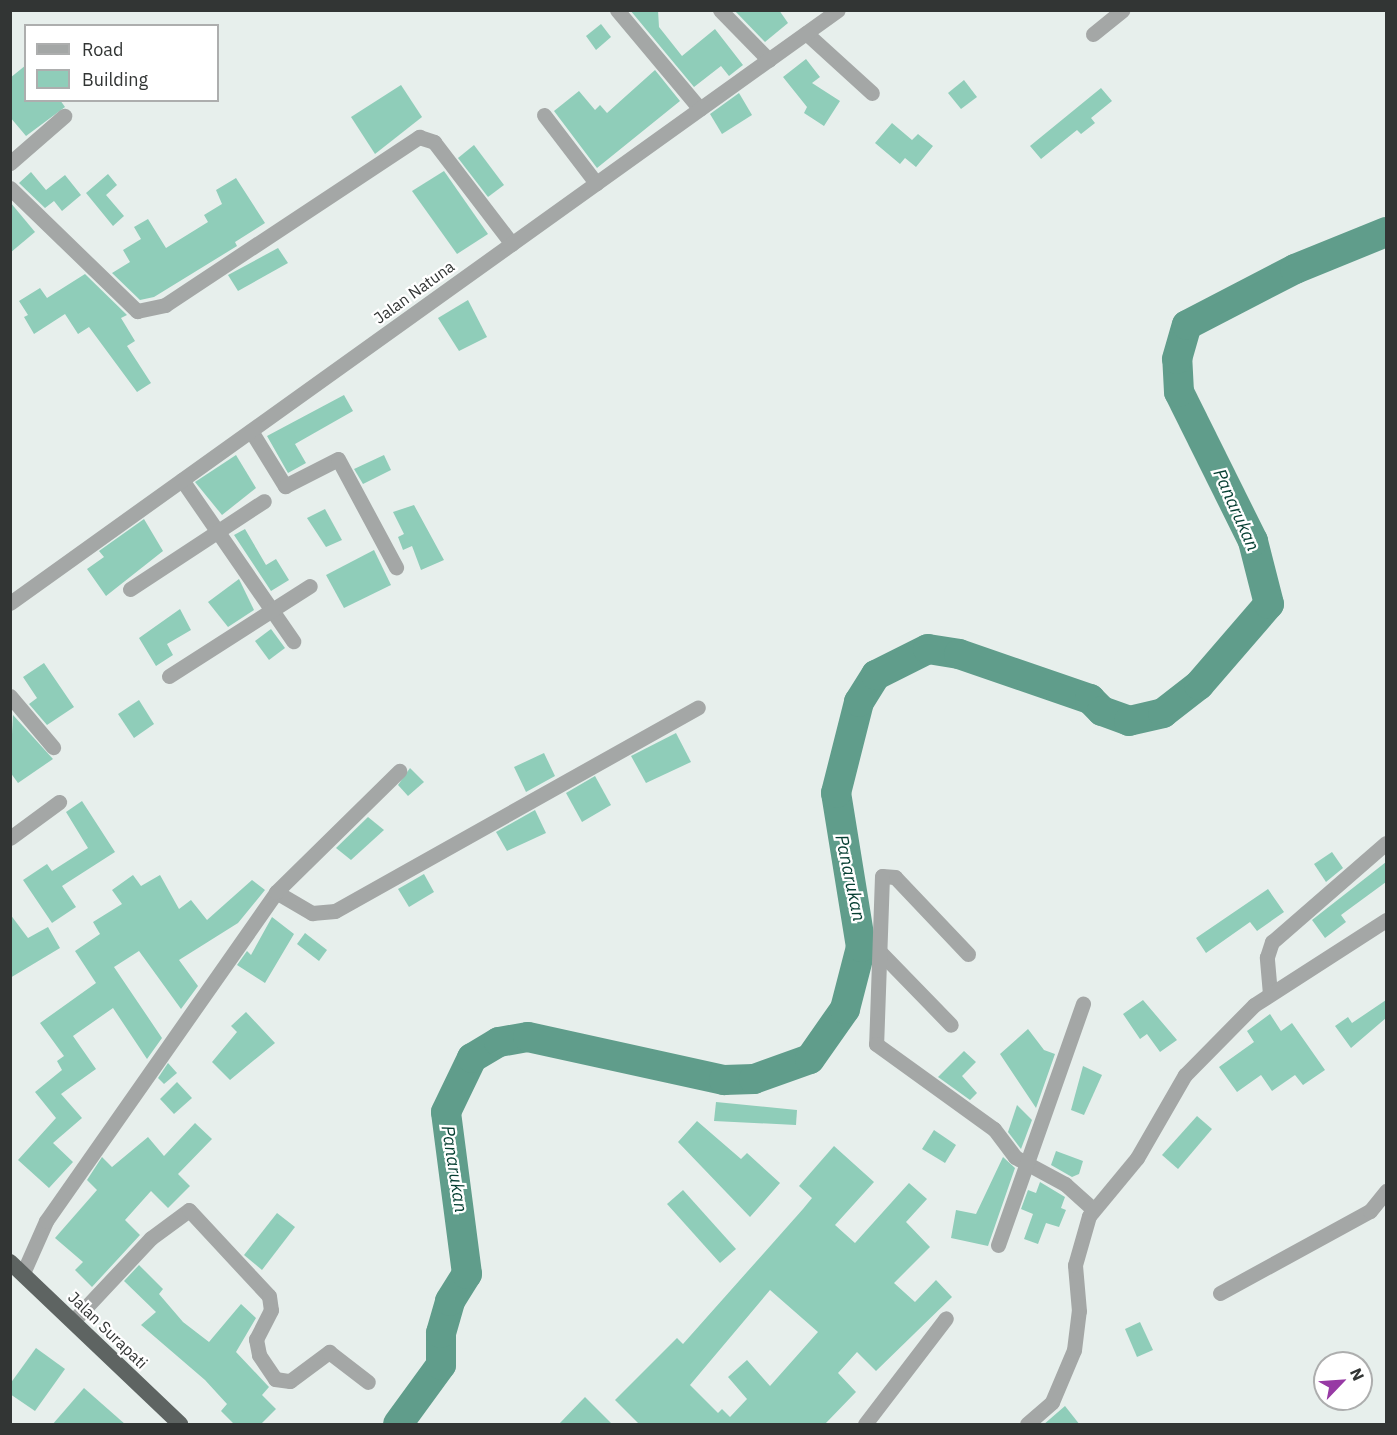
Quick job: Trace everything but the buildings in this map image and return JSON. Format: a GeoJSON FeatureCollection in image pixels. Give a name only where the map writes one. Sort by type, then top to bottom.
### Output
{"type":"FeatureCollection","features":[{"type":"Feature","properties":{"kind":"highway","name":"Jalan Surapati"},"geometry":{"type":"LineString","coordinates":[[17,1268],[180,1425]]}},
{"type":"Feature","properties":{"kind":"street"},"geometry":{"type":"LineString","coordinates":[[617,10],[700,109]]}},
{"type":"Feature","properties":{"kind":"street"},"geometry":{"type":"LineString","coordinates":[[720,10],[769,60]]}},
{"type":"Feature","properties":{"kind":"street","name":"Jalan Natuna"},"geometry":{"type":"LineString","coordinates":[[10,603],[838,10]]}},
{"type":"Feature","properties":{"kind":"street"},"geometry":{"type":"LineString","coordinates":[[1093,34],[1123,10]]}},
{"type":"Feature","properties":{"kind":"street"},"geometry":{"type":"LineString","coordinates":[[806,33],[872,93]]}},
{"type":"Feature","properties":{"kind":"street"},"geometry":{"type":"LineString","coordinates":[[544,115],[596,183]]}},
{"type":"Feature","properties":{"kind":"street"},"geometry":{"type":"LineString","coordinates":[[10,163],[64,116]]}},
{"type":"Feature","properties":{"kind":"street"},"geometry":{"type":"LineString","coordinates":[[10,188],[137,311],[165,305],[419,137],[434,142],[512,244]]}},
{"type":"Feature","properties":{"kind":"street"},"geometry":{"type":"LineString","coordinates":[[250,431],[285,486],[338,459],[396,567]]}},
{"type":"Feature","properties":{"kind":"street"},"geometry":{"type":"LineString","coordinates":[[182,480],[214,534],[293,641]]}},
{"type":"Feature","properties":{"kind":"street"},"geometry":{"type":"LineString","coordinates":[[130,589],[264,501]]}},
{"type":"Feature","properties":{"kind":"street"},"geometry":{"type":"LineString","coordinates":[[169,676],[270,609],[310,586]]}},
{"type":"Feature","properties":{"kind":"street"},"geometry":{"type":"LineString","coordinates":[[10,696],[53,747]]}},
{"type":"Feature","properties":{"kind":"street"},"geometry":{"type":"LineString","coordinates":[[276,892],[312,913],[335,911],[698,707]]}},
{"type":"Feature","properties":{"kind":"street"},"geometry":{"type":"LineString","coordinates":[[17,1268],[46,1221],[276,892],[399,771]]}},
{"type":"Feature","properties":{"kind":"street"},"geometry":{"type":"LineString","coordinates":[[10,838],[59,802]]}},
{"type":"Feature","properties":{"kind":"street"},"geometry":{"type":"LineString","coordinates":[[1270,994],[1272,942],[1386,843]]}},
{"type":"Feature","properties":{"kind":"street"},"geometry":{"type":"LineString","coordinates":[[969,954],[890,873],[881,881],[881,953],[873,1026],[876,1044],[994,1129],[1024,1163],[1065,1184],[1093,1209]]}},
{"type":"Feature","properties":{"kind":"street"},"geometry":{"type":"LineString","coordinates":[[1027,1425],[1052,1402],[1074,1350],[1079,1311],[1076,1265],[1093,1209],[1137,1158],[1204,1050],[1270,994],[1386,920]]}},
{"type":"Feature","properties":{"kind":"street"},"geometry":{"type":"LineString","coordinates":[[881,953],[951,1025]]}},
{"type":"Feature","properties":{"kind":"street"},"geometry":{"type":"LineString","coordinates":[[998,1245],[1024,1163],[1083,1004]]}},
{"type":"Feature","properties":{"kind":"street"},"geometry":{"type":"LineString","coordinates":[[1220,1293],[1370,1211],[1386,1191]]}},
{"type":"Feature","properties":{"kind":"street"},"geometry":{"type":"LineString","coordinates":[[73,1321],[151,1238],[189,1210],[269,1296],[271,1310],[256,1338],[275,1379],[290,1381],[329,1352],[368,1382]]}},
{"type":"Feature","properties":{"kind":"street"},"geometry":{"type":"LineString","coordinates":[[865,1425],[946,1318]]}},
{"type":"Feature","properties":{"kind":"waterway","name":"Panarukan"},"geometry":{"type":"LineString","coordinates":[[398,1424],[441,1365],[441,1333],[450,1301],[467,1274],[446,1112],[472,1058],[499,1042],[528,1037],[724,1080],[754,1079],[810,1059],[845,1009],[861,947],[836,793],[859,702],[876,675],[928,649],[959,654],[1090,699],[1102,711],[1129,721],[1163,713],[1199,685],[1269,604],[1253,541],[1179,392],[1177,359],[1187,325],[1295,269],[1386,232]]}}]}
